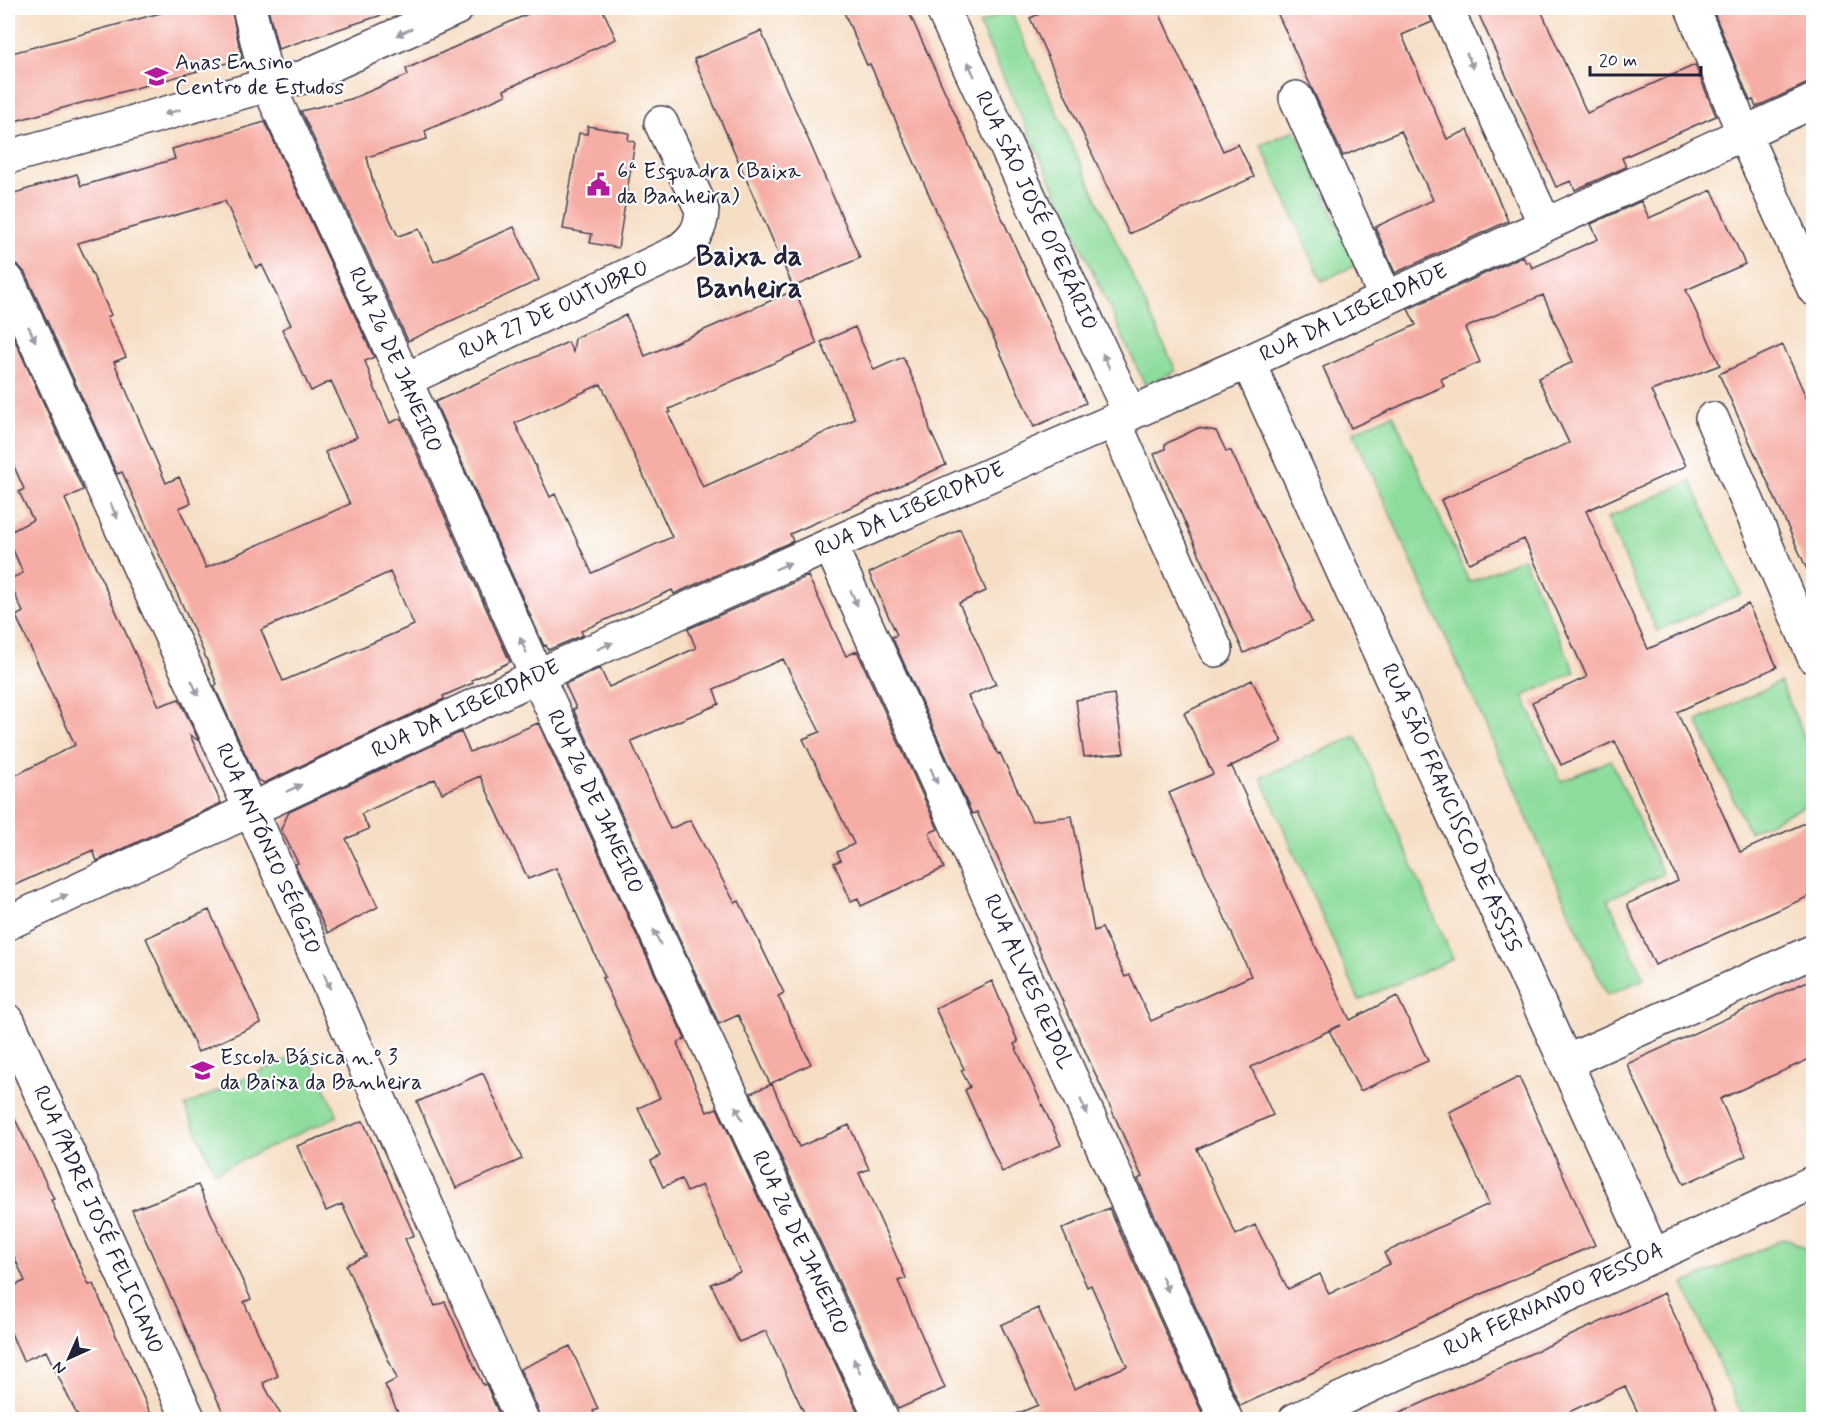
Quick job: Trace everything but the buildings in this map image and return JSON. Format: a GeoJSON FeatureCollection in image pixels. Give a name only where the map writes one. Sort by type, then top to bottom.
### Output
{"type":"FeatureCollection","features":[{"type":"Feature","properties":{"kind":"street","name":"RUA 26 DE JANEIRO"},"geometry":{"type":"LineString","coordinates":[[249,8],[268,85],[405,380],[537,676],[882,1419]]}},
{"type":"Feature","properties":{"kind":"street"},"geometry":{"type":"LineString","coordinates":[[8,157],[304,77],[457,8]]}},
{"type":"Feature","properties":{"kind":"street","name":"RUA SÃO JOSÉ OPERÁRIO"},"geometry":{"type":"LineString","coordinates":[[942,8],[1122,417],[1216,650]]}},
{"type":"Feature","properties":{"kind":"street"},"geometry":{"type":"LineString","coordinates":[[1446,8],[1545,224]]}},
{"type":"Feature","properties":{"kind":"street"},"geometry":{"type":"LineString","coordinates":[[1692,8],[1743,132],[1814,289]]}},
{"type":"Feature","properties":{"kind":"street"},"geometry":{"type":"LineString","coordinates":[[1296,98],[1386,298]]}},
{"type":"Feature","properties":{"kind":"street","name":"RUA DA LIBERDADE"},"geometry":{"type":"LineString","coordinates":[[8,923],[250,808],[537,676],[830,545],[1248,363],[1814,101]]}},
{"type":"Feature","properties":{"kind":"street","name":"RUA 27 DE OUTUBRO"},"geometry":{"type":"LineString","coordinates":[[405,380],[677,252],[690,243],[698,234],[702,210],[661,123]]}},
{"type":"Feature","properties":{"kind":"street","name":"RUA ANTÓNIO SÉRGIO"},"geometry":{"type":"LineString","coordinates":[[8,281],[250,808],[522,1419]]}},
{"type":"Feature","properties":{"kind":"street","name":"RUA SÃO FRANCISCO DE ASSIS"},"geometry":{"type":"LineString","coordinates":[[1248,363],[1653,1254]]}},
{"type":"Feature","properties":{"kind":"street"},"geometry":{"type":"LineString","coordinates":[[1712,419],[1814,657]]}},
{"type":"Feature","properties":{"kind":"street","name":"RUA ALVES REDOL"},"geometry":{"type":"LineString","coordinates":[[830,545],[1226,1419]]}},
{"type":"Feature","properties":{"kind":"street"},"geometry":{"type":"LineString","coordinates":[[1566,1062],[1814,951]]}},
{"type":"Feature","properties":{"kind":"street","name":"RUA PADRE JOSÉ FELICIANO"},"geometry":{"type":"LineString","coordinates":[[8,1021],[189,1419]]}},
{"type":"Feature","properties":{"kind":"street","name":"RUA FERNANDO PESSOA"},"geometry":{"type":"LineString","coordinates":[[1295,1419],[1814,1182]]}},
{"type":"Feature","properties":{"kind":"green space"},"geometry":{"type":"Polygon","coordinates":[[[1010,10],[1176,371],[1145,385],[979,24],[1010,10]]]}},
{"type":"Feature","properties":{"kind":"green space"},"geometry":{"type":"Polygon","coordinates":[[[1295,130],[1356,265],[1322,281],[1261,145],[1295,130]]]}},
{"type":"Feature","properties":{"kind":"green space"},"geometry":{"type":"Polygon","coordinates":[[[1393,414],[1469,582],[1523,558],[1575,672],[1523,696],[1561,781],[1611,760],[1663,874],[1608,899],[1644,979],[1607,995],[1353,432],[1393,414]]]}},
{"type":"Feature","properties":{"kind":"green space"},"geometry":{"type":"Polygon","coordinates":[[[1691,481],[1741,594],[1657,631],[1607,518],[1691,481]]]}},
{"type":"Feature","properties":{"kind":"green space"},"geometry":{"type":"Polygon","coordinates":[[[1780,682],[1813,756],[1813,802],[1749,832],[1697,721],[1780,682]]]}},
{"type":"Feature","properties":{"kind":"green space"},"geometry":{"type":"Polygon","coordinates":[[[1356,736],[1453,959],[1359,1000],[1261,777],[1356,736]]]}},
{"type":"Feature","properties":{"kind":"green space"},"geometry":{"type":"Polygon","coordinates":[[[307,1050],[338,1116],[215,1172],[185,1106],[307,1050]]]}},
{"type":"Feature","properties":{"kind":"green space"},"geometry":{"type":"Polygon","coordinates":[[[1784,1239],[1813,1252],[1813,1419],[1744,1419],[1683,1284],[1784,1239]]]}},
{"type":"Feature","properties":{"kind":"place","name":"Anas Ensino Centro de Estudos"},"geometry":{"type":"Point","coordinates":[157,76]}},
{"type":"Feature","properties":{"kind":"place","name":"6ª Esquadra (Baixa da Banheira)"},"geometry":{"type":"Point","coordinates":[599,185]}},
{"type":"Feature","properties":{"kind":"place","name":"Escola Básica n.º 3 da Baixa da Banheira"},"geometry":{"type":"Point","coordinates":[202,1071]}},
{"type":"Feature","properties":{"kind":"district","name":"Baixa da Banheira"},"geometry":{"type":"Point","coordinates":[749,273]}}]}
